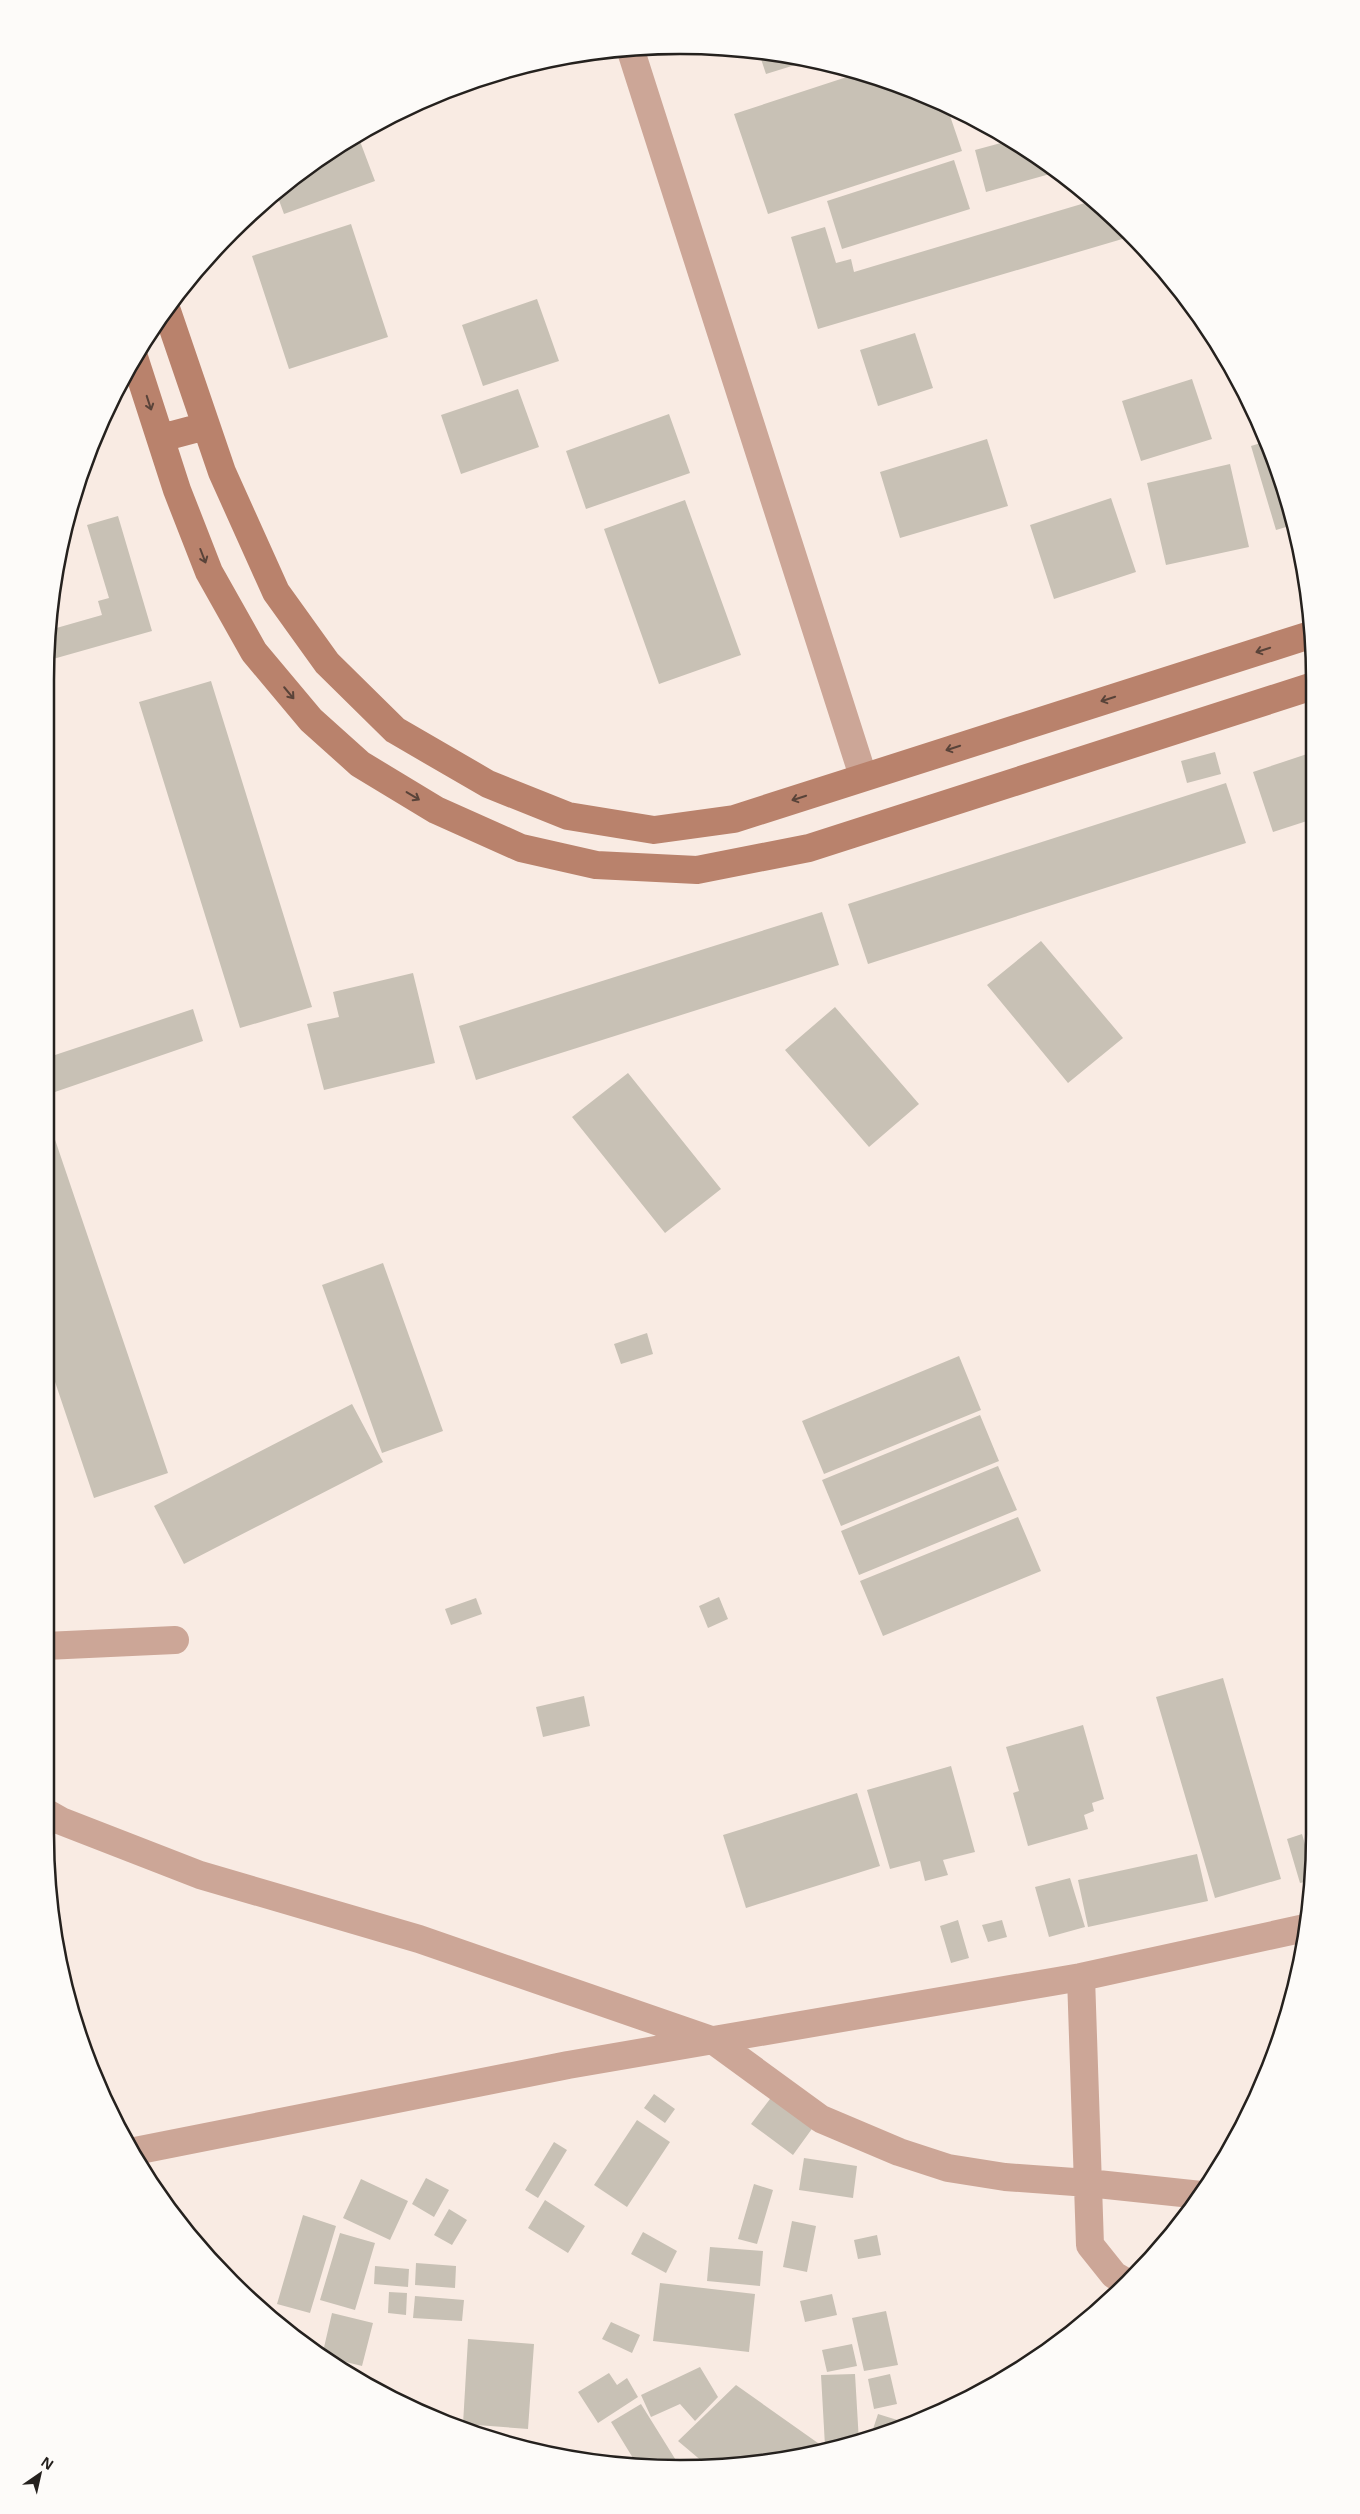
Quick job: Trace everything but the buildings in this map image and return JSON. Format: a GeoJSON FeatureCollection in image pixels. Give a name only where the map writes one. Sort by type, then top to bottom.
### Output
{"type":"FeatureCollection","features":[{"type":"Feature","properties":{"kind":"street"},"geometry":{"type":"LineString","coordinates":[[632,56],[863,776]]}},
{"type":"Feature","properties":{"kind":"street"},"geometry":{"type":"LineString","coordinates":[[169,318],[222,472],[276,592],[327,663],[395,730],[488,784],[568,816],[654,830],[734,819],[863,776],[1305,637]]}},
{"type":"Feature","properties":{"kind":"street"},"geometry":{"type":"LineString","coordinates":[[138,368],[177,490],[209,572],[254,652],[311,720],[360,764],[436,810],[521,848],[596,865],[697,870],[809,848],[1306,688]]}},
{"type":"Feature","properties":{"kind":"street"},"geometry":{"type":"LineString","coordinates":[[161,438],[206,426]]}},
{"type":"Feature","properties":{"kind":"street"},"geometry":{"type":"LineString","coordinates":[[54,1646],[175,1640]]}},
{"type":"Feature","properties":{"kind":"street"},"geometry":{"type":"LineString","coordinates":[[54,1817],[200,1875],[420,1939],[714,2041],[821,2119],[899,2152],[948,2168],[1005,2177],[1088,2183],[1192,2194]]}},
{"type":"Feature","properties":{"kind":"street"},"geometry":{"type":"LineString","coordinates":[[140,2150],[549,2069],[1081,1977],[1299,1929]]}},
{"type":"Feature","properties":{"kind":"street"},"geometry":{"type":"LineString","coordinates":[[1081,1977],[1090,2245],[1114,2276],[1121,2279]]}}]}
